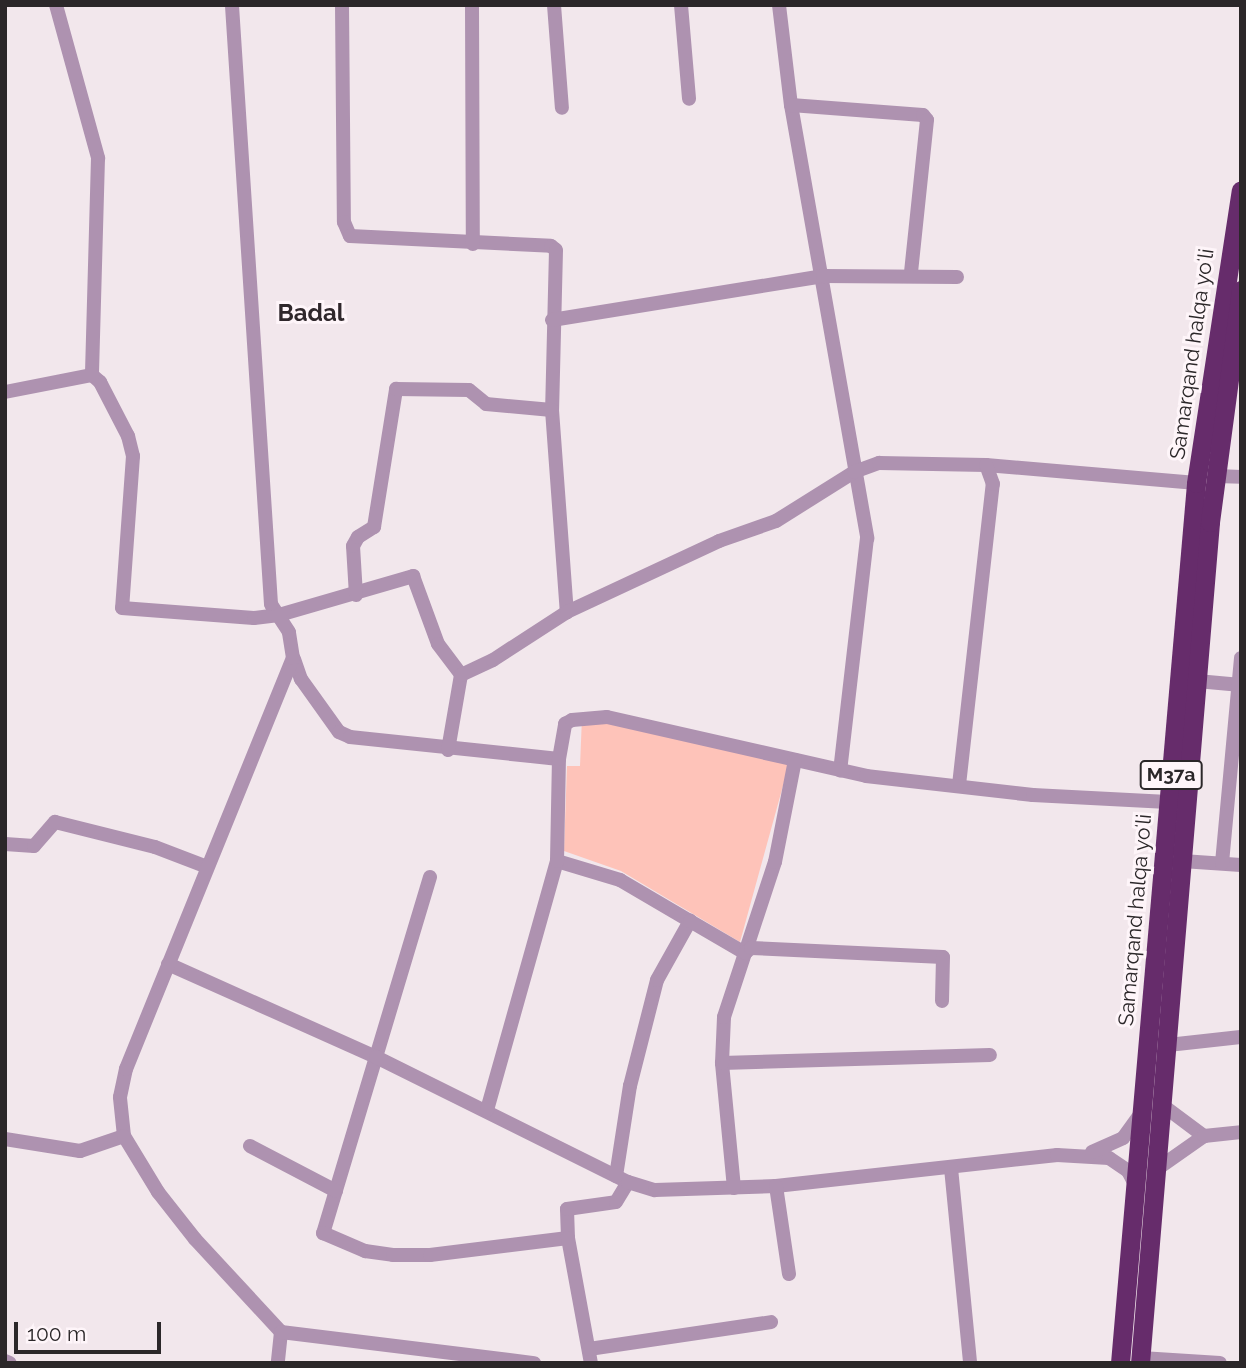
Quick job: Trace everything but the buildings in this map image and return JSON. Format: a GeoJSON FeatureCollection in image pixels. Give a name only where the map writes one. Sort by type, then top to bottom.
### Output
{"type":"FeatureCollection","features":[{"type":"Feature","properties":{"kind":"highway","name":"Samarqand halqa yoʻli"},"geometry":{"type":"LineString","coordinates":[[1141,1357],[1168,1045],[1168,802],[1196,483],[1234,268],[1241,190]]}},
{"type":"Feature","properties":{"kind":"highway","name":"Samarqand halqa yoʻli"},"geometry":{"type":"LineString","coordinates":[[1121,1355],[1142,1112],[1170,891],[1182,861],[1216,476],[1233,402],[1241,290]]}},
{"type":"Feature","properties":{"kind":"highway"},"geometry":{"type":"LineString","coordinates":[[1121,1355],[1141,1357]]}},
{"type":"Feature","properties":{"kind":"street"},"geometry":{"type":"LineString","coordinates":[[56,5],[98,158],[92,375],[111,404],[133,456],[122,608],[254,618],[279,615],[416,577],[438,644],[460,675],[448,750]]}},
{"type":"Feature","properties":{"kind":"street"},"geometry":{"type":"LineString","coordinates":[[232,5],[271,604],[289,632],[300,679],[339,732],[363,741],[559,759]]}},
{"type":"Feature","properties":{"kind":"street"},"geometry":{"type":"LineString","coordinates":[[342,5],[344,222],[350,236],[554,248],[552,410],[567,612]]}},
{"type":"Feature","properties":{"kind":"street"},"geometry":{"type":"LineString","coordinates":[[472,5],[473,244]]}},
{"type":"Feature","properties":{"kind":"street"},"geometry":{"type":"LineString","coordinates":[[554,5],[562,108]]}},
{"type":"Feature","properties":{"kind":"street"},"geometry":{"type":"LineString","coordinates":[[681,5],[689,99]]}},
{"type":"Feature","properties":{"kind":"street"},"geometry":{"type":"LineString","coordinates":[[779,5],[791,105],[867,538],[840,770]]}},
{"type":"Feature","properties":{"kind":"street"},"geometry":{"type":"LineString","coordinates":[[791,105],[923,115],[927,120],[911,273]]}},
{"type":"Feature","properties":{"kind":"street"},"geometry":{"type":"LineString","coordinates":[[552,320],[823,276],[911,273],[957,277]]}},
{"type":"Feature","properties":{"kind":"street"},"geometry":{"type":"LineString","coordinates":[[5,392],[92,375]]}},
{"type":"Feature","properties":{"kind":"street"},"geometry":{"type":"LineString","coordinates":[[356,594],[353,546],[358,537],[374,527],[396,389],[469,390],[486,404],[552,410]]}},
{"type":"Feature","properties":{"kind":"street"},"geometry":{"type":"LineString","coordinates":[[460,675],[493,660],[567,612],[719,541],[788,515],[854,472],[879,463],[986,464],[1196,483]]}},
{"type":"Feature","properties":{"kind":"street"},"geometry":{"type":"LineString","coordinates":[[959,785],[993,484],[986,464]]}},
{"type":"Feature","properties":{"kind":"street"},"geometry":{"type":"LineString","coordinates":[[1216,476],[1241,477]]}},
{"type":"Feature","properties":{"kind":"street"},"geometry":{"type":"LineString","coordinates":[[1222,863],[1241,657]]}},
{"type":"Feature","properties":{"kind":"street"},"geometry":{"type":"LineString","coordinates":[[293,658],[126,1069],[120,1097],[124,1136],[158,1192],[195,1238],[281,1332],[534,1363]]}},
{"type":"Feature","properties":{"kind":"street"},"geometry":{"type":"LineString","coordinates":[[1197,681],[1239,685]]}},
{"type":"Feature","properties":{"kind":"street"},"geometry":{"type":"LineString","coordinates":[[486,1110],[557,861],[559,759],[565,724],[584,718],[607,717],[840,770],[1033,795],[1168,802]]}},
{"type":"Feature","properties":{"kind":"street"},"geometry":{"type":"LineString","coordinates":[[734,1188],[722,1063],[724,1017],[775,862],[796,760]]}},
{"type":"Feature","properties":{"kind":"street"},"geometry":{"type":"LineString","coordinates":[[5,844],[34,846],[55,822],[155,847],[207,867]]}},
{"type":"Feature","properties":{"kind":"street"},"geometry":{"type":"LineString","coordinates":[[557,861],[620,880],[745,953]]}},
{"type":"Feature","properties":{"kind":"street"},"geometry":{"type":"LineString","coordinates":[[1182,861],[1241,865]]}},
{"type":"Feature","properties":{"kind":"street"},"geometry":{"type":"LineString","coordinates":[[430,877],[323,1233],[365,1251],[430,1255],[568,1238]]}},
{"type":"Feature","properties":{"kind":"street"},"geometry":{"type":"LineString","coordinates":[[690,922],[657,980],[630,1086],[622,1179],[616,1202],[568,1209],[568,1238],[590,1356],[771,1322]]}},
{"type":"Feature","properties":{"kind":"street"},"geometry":{"type":"LineString","coordinates":[[745,953],[751,948],[943,957],[942,1001]]}},
{"type":"Feature","properties":{"kind":"street"},"geometry":{"type":"LineString","coordinates":[[168,964],[376,1057],[622,1179],[684,1192],[1081,1155],[1107,1149],[1123,1138],[1142,1112]]}},
{"type":"Feature","properties":{"kind":"street"},"geometry":{"type":"LineString","coordinates":[[1168,1045],[1241,1037]]}},
{"type":"Feature","properties":{"kind":"street"},"geometry":{"type":"LineString","coordinates":[[722,1063],[990,1055]]}},
{"type":"Feature","properties":{"kind":"street"},"geometry":{"type":"LineString","coordinates":[[1161,1104],[1204,1136]]}},
{"type":"Feature","properties":{"kind":"street"},"geometry":{"type":"LineString","coordinates":[[1157,1169],[1204,1136],[1241,1132]]}},
{"type":"Feature","properties":{"kind":"street"},"geometry":{"type":"LineString","coordinates":[[5,1139],[80,1151],[124,1136]]}},
{"type":"Feature","properties":{"kind":"street"},"geometry":{"type":"LineString","coordinates":[[250,1146],[336,1191]]}},
{"type":"Feature","properties":{"kind":"street"},"geometry":{"type":"LineString","coordinates":[[1081,1155],[1109,1158],[1128,1171],[1135,1184]]}},
{"type":"Feature","properties":{"kind":"street"},"geometry":{"type":"LineString","coordinates":[[951,1168],[970,1363]]}},
{"type":"Feature","properties":{"kind":"street"},"geometry":{"type":"LineString","coordinates":[[776,1185],[789,1274]]}},
{"type":"Feature","properties":{"kind":"street"},"geometry":{"type":"LineString","coordinates":[[278,1363],[281,1332]]}},
{"type":"Feature","properties":{"kind":"street"},"geometry":{"type":"LineString","coordinates":[[1141,1357],[1220,1363]]}},
{"type":"Feature","properties":{"kind":"shaded area"},"geometry":{"type":"Polygon","coordinates":[[[582,717],[789,764],[740,942],[621,871],[564,851],[567,766],[580,766],[582,717]]]}},
{"type":"Feature","properties":{"kind":"district","name":"Badal"},"geometry":{"type":"Point","coordinates":[311,313]}}]}
